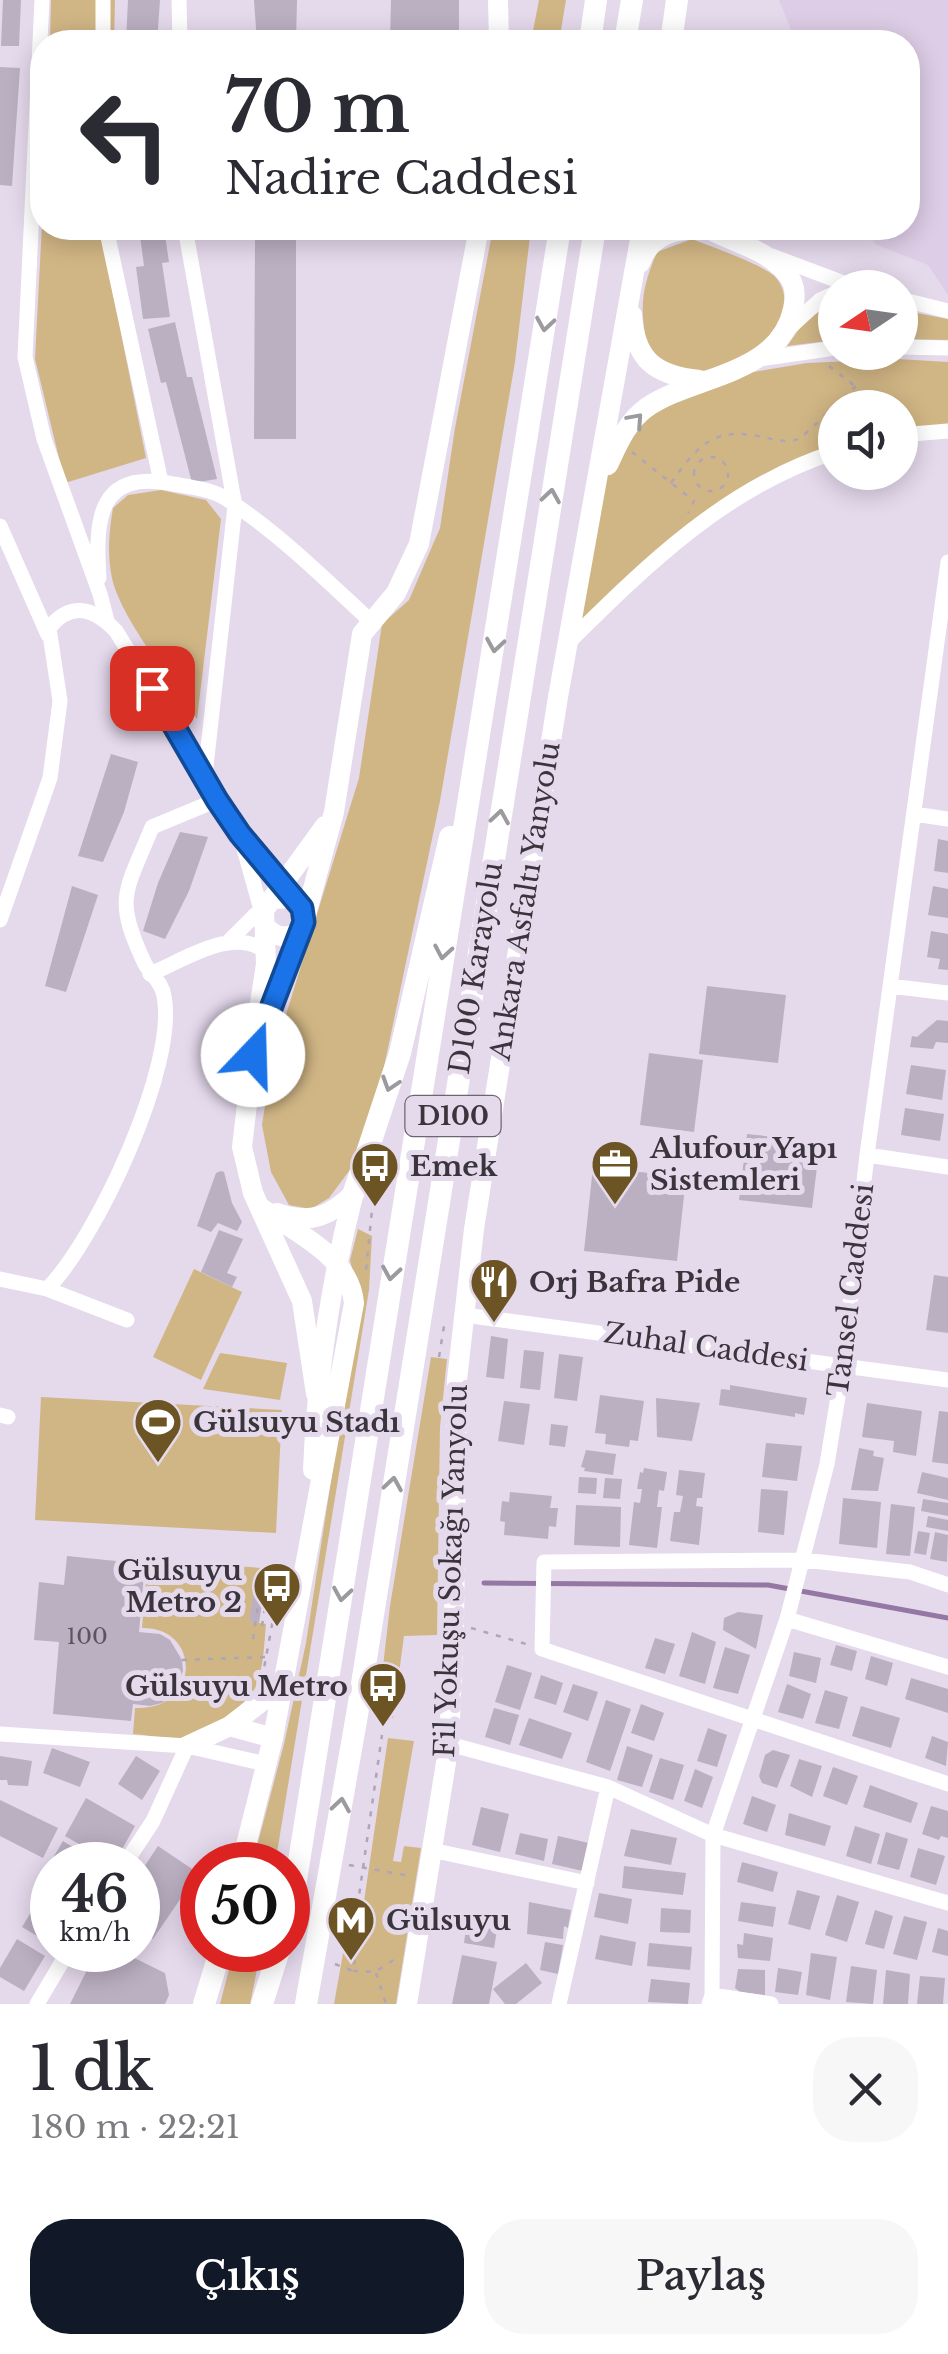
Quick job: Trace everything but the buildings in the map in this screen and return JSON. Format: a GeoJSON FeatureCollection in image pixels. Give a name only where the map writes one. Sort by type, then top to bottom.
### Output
{"type":"FeatureCollection","features":[{"type":"Feature","properties":{"kind":"highway"},"geometry":{"type":"LineString","coordinates":[[592,30],[596,0]]}},
{"type":"Feature","properties":{"kind":"highway"},"geometry":{"type":"LineString","coordinates":[[627,30],[632,0]]}},
{"type":"Feature","properties":{"kind":"highway"},"geometry":{"type":"LineString","coordinates":[[673,30],[677,0]]}},
{"type":"Feature","properties":{"kind":"highway","name":"D100 Karayolu"},"geometry":{"type":"LineString","coordinates":[[301,1842],[558,240]]}},
{"type":"Feature","properties":{"kind":"highway","name":"D100 Karayolu"},"geometry":{"type":"LineString","coordinates":[[306,2004],[339,1863],[593,240]]}},
{"type":"Feature","properties":{"kind":"highway"},"geometry":{"type":"LineString","coordinates":[[364,1196],[437,883],[483,718]]}},
{"type":"Feature","properties":{"kind":"highway"},"geometry":{"type":"LineString","coordinates":[[320,2004],[339,1863]]}},
{"type":"Feature","properties":{"kind":"highway"},"geometry":{"type":"LineString","coordinates":[[205,2004],[214,1972]]}},
{"type":"Feature","properties":{"kind":"highway"},"geometry":{"type":"LineString","coordinates":[[262,2004],[273,1972]]}},
{"type":"Feature","properties":{"kind":"highway"},"geometry":{"type":"LineString","coordinates":[[272,2004],[277,1972]]}},
{"type":"Feature","properties":{"kind":"main road"},"geometry":{"type":"LineString","coordinates":[[498,0],[499,30]]}},
{"type":"Feature","properties":{"kind":"main road"},"geometry":{"type":"LineString","coordinates":[[253,1055],[334,812],[364,625],[396,593],[419,544],[477,240]]}},
{"type":"Feature","properties":{"kind":"main road"},"geometry":{"type":"LineString","coordinates":[[640,240],[631,289],[635,338],[645,358],[664,374],[706,380]]}},
{"type":"Feature","properties":{"kind":"main road"},"geometry":{"type":"LineString","coordinates":[[631,289],[644,251],[654,240]]}},
{"type":"Feature","properties":{"kind":"main road"},"geometry":{"type":"LineString","coordinates":[[596,489],[619,442],[649,406],[671,393],[759,359],[786,331],[794,303],[792,280],[759,251],[734,240]]}},
{"type":"Feature","properties":{"kind":"main road","name":"Ankara Asfaltı Yanyolu"},"geometry":{"type":"LineString","coordinates":[[464,1315],[494,1096],[631,289]]}},
{"type":"Feature","properties":{"kind":"main road"},"geometry":{"type":"LineString","coordinates":[[316,1394],[302,1301],[248,1180],[242,1147],[269,907],[334,812]]}},
{"type":"Feature","properties":{"kind":"main road"},"geometry":{"type":"LineString","coordinates":[[269,907],[286,896],[301,912]]}},
{"type":"Feature","properties":{"kind":"main road"},"geometry":{"type":"LineString","coordinates":[[269,907],[272,934],[285,937],[297,932],[301,912]]}},
{"type":"Feature","properties":{"kind":"main road"},"geometry":{"type":"LineString","coordinates":[[262,1208],[290,1218],[320,1217],[364,1196]]}},
{"type":"Feature","properties":{"kind":"main road"},"geometry":{"type":"LineString","coordinates":[[247,1842],[283,1685],[290,1584],[312,1482],[316,1394],[336,1260],[364,1196]]}},
{"type":"Feature","properties":{"kind":"main road"},"geometry":{"type":"LineString","coordinates":[[262,1208],[336,1260],[351,1286],[352,1321],[290,1584]]}},
{"type":"Feature","properties":{"kind":"main road","name":"Fil Yokuşu Sokağı Yanyolu"},"geometry":{"type":"LineString","coordinates":[[408,2004],[449,1744],[455,1431],[464,1315]]}},
{"type":"Feature","properties":{"kind":"main road"},"geometry":{"type":"LineString","coordinates":[[187,1746],[230,1726],[283,1685]]}},
{"type":"Feature","properties":{"kind":"main road"},"geometry":{"type":"LineString","coordinates":[[230,1726],[272,1738]]}},
{"type":"Feature","properties":{"kind":"street"},"geometry":{"type":"LineString","coordinates":[[41,30],[42,0]]}},
{"type":"Feature","properties":{"kind":"street"},"geometry":{"type":"LineString","coordinates":[[103,0],[103,30]]}},
{"type":"Feature","properties":{"kind":"street"},"geometry":{"type":"LineString","coordinates":[[179,0],[180,30]]}},
{"type":"Feature","properties":{"kind":"street"},"geometry":{"type":"LineString","coordinates":[[34,240],[25,357],[60,492],[107,621],[240,834],[269,907]]}},
{"type":"Feature","properties":{"kind":"street"},"geometry":{"type":"LineString","coordinates":[[109,240],[161,482]]}},
{"type":"Feature","properties":{"kind":"street"},"geometry":{"type":"LineString","coordinates":[[188,240],[235,506],[205,775]]}},
{"type":"Feature","properties":{"kind":"street"},"geometry":{"type":"LineString","coordinates":[[759,251],[818,273]]}},
{"type":"Feature","properties":{"kind":"street"},"geometry":{"type":"LineString","coordinates":[[786,331],[818,302]]}},
{"type":"Feature","properties":{"kind":"street"},"geometry":{"type":"LineString","coordinates":[[918,304],[948,311]]}},
{"type":"Feature","properties":{"kind":"street"},"geometry":{"type":"LineString","coordinates":[[918,348],[948,348]]}},
{"type":"Feature","properties":{"kind":"street"},"geometry":{"type":"LineString","coordinates":[[759,359],[818,349]]}},
{"type":"Feature","properties":{"kind":"street"},"geometry":{"type":"LineString","coordinates":[[918,434],[948,431]]}},
{"type":"Feature","properties":{"kind":"street"},"geometry":{"type":"LineString","coordinates":[[568,643],[644,568],[698,522],[744,492],[818,459]]}},
{"type":"Feature","properties":{"kind":"street"},"geometry":{"type":"LineString","coordinates":[[100,594],[97,528],[108,498],[127,484],[161,482],[213,492],[235,506],[310,564],[364,625]]}},
{"type":"Feature","properties":{"kind":"street"},"geometry":{"type":"LineString","coordinates":[[0,526],[50,639]]}},
{"type":"Feature","properties":{"kind":"street","name":"Tansel Caddesi"},"geometry":{"type":"LineString","coordinates":[[711,2000],[713,1835],[787,1619],[828,1464],[890,986],[943,632],[948,562]]}},
{"type":"Feature","properties":{"kind":"street"},"geometry":{"type":"LineString","coordinates":[[0,920],[50,778],[60,701],[49,628],[67,612],[90,610],[107,621]]}},
{"type":"Feature","properties":{"kind":"street"},"geometry":{"type":"LineString","coordinates":[[47,1290],[97,1212],[142,1121],[158,1074],[164,1043],[164,995],[126,922],[128,886],[152,827],[217,800]]}},
{"type":"Feature","properties":{"kind":"street"},"geometry":{"type":"LineString","coordinates":[[914,814],[948,819]]}},
{"type":"Feature","properties":{"kind":"street"},"geometry":{"type":"LineString","coordinates":[[240,834],[269,907]]}},
{"type":"Feature","properties":{"kind":"street"},"geometry":{"type":"LineString","coordinates":[[150,974],[229,941],[269,907]]}},
{"type":"Feature","properties":{"kind":"street"},"geometry":{"type":"LineString","coordinates":[[229,941],[248,942],[266,952]]}},
{"type":"Feature","properties":{"kind":"street"},"geometry":{"type":"LineString","coordinates":[[890,986],[948,993]]}},
{"type":"Feature","properties":{"kind":"street"},"geometry":{"type":"LineString","coordinates":[[867,1155],[948,1167]]}},
{"type":"Feature","properties":{"kind":"street"},"geometry":{"type":"LineString","coordinates":[[0,1278],[47,1290],[127,1320]]}},
{"type":"Feature","properties":{"kind":"street","name":"Zuhal Caddesi"},"geometry":{"type":"LineString","coordinates":[[464,1315],[948,1380]]}},
{"type":"Feature","properties":{"kind":"street"},"geometry":{"type":"LineString","coordinates":[[948,1583],[910,1572],[804,1560],[544,1562],[542,1649],[948,1784]]}},
{"type":"Feature","properties":{"kind":"street"},"geometry":{"type":"LineString","coordinates":[[787,1619],[948,1667]]}},
{"type":"Feature","properties":{"kind":"street"},"geometry":{"type":"LineString","coordinates":[[0,1734],[187,1746],[266,1764]]}},
{"type":"Feature","properties":{"kind":"street"},"geometry":{"type":"LineString","coordinates":[[449,1744],[608,1787],[713,1835],[948,1902]]}},
{"type":"Feature","properties":{"kind":"street"},"geometry":{"type":"LineString","coordinates":[[139,1842],[153,1821],[187,1746]]}},
{"type":"Feature","properties":{"kind":"street"},"geometry":{"type":"LineString","coordinates":[[558,2004],[608,1787]]}},
{"type":"Feature","properties":{"kind":"street"},"geometry":{"type":"LineString","coordinates":[[431,1850],[587,1883]]}},
{"type":"Feature","properties":{"kind":"street"},"geometry":{"type":"LineString","coordinates":[[37,2004],[56,1972]]}},
{"type":"Feature","properties":{"kind":"street"},"geometry":{"type":"LineString","coordinates":[[711,2000],[771,2004]]}},
{"type":"Feature","properties":{"kind":"path"},"geometry":{"type":"LineString","coordinates":[[807,350],[861,390]]}},
{"type":"Feature","properties":{"kind":"path"},"geometry":{"type":"LineString","coordinates":[[851,390],[856,386]]}},
{"type":"Feature","properties":{"kind":"path"},"geometry":{"type":"LineString","coordinates":[[671,483],[693,452],[715,437],[742,432],[780,441],[798,439],[818,420]]}},
{"type":"Feature","properties":{"kind":"path"},"geometry":{"type":"LineString","coordinates":[[619,442],[694,501],[686,515]]}},
{"type":"Feature","properties":{"kind":"path"},"geometry":{"type":"LineString","coordinates":[[712,457],[721,460],[728,470],[725,484],[717,490],[702,488],[694,472],[698,464],[712,457]]}},
{"type":"Feature","properties":{"kind":"path"},"geometry":{"type":"LineString","coordinates":[[364,1196],[366,1270]]}},
{"type":"Feature","properties":{"kind":"path"},"geometry":{"type":"LineString","coordinates":[[254,1639],[262,1579],[290,1584],[266,1657],[257,1705]]}},
{"type":"Feature","properties":{"kind":"path"},"geometry":{"type":"LineString","coordinates":[[262,1626],[269,1580]]}},
{"type":"Feature","properties":{"kind":"path"},"geometry":{"type":"LineString","coordinates":[[454,1623],[542,1649]]}},
{"type":"Feature","properties":{"kind":"path"},"geometry":{"type":"LineString","coordinates":[[182,1660],[266,1657]]}},
{"type":"Feature","properties":{"kind":"path"},"geometry":{"type":"LineString","coordinates":[[352,1971],[382,1736]]}},
{"type":"Feature","properties":{"kind":"path"},"geometry":{"type":"LineString","coordinates":[[339,1863],[426,1879]]}},
{"type":"Feature","properties":{"kind":"path"},"geometry":{"type":"LineString","coordinates":[[334,1964],[352,1971],[375,1972],[417,1945]]}},
{"type":"Feature","properties":{"kind":"path"},"geometry":{"type":"LineString","coordinates":[[375,1972],[386,2004]]}},
{"type":"Feature","properties":{"kind":"shaded area"},"geometry":{"type":"Polygon","coordinates":[[[51,0],[115,0],[114,30],[50,30],[51,0]]]}},
{"type":"Feature","properties":{"kind":"shaded area"},"geometry":{"type":"Polygon","coordinates":[[[539,0],[566,0],[561,30],[533,30],[539,0]]]}},
{"type":"Feature","properties":{"kind":"shaded area"},"geometry":{"type":"Polygon","coordinates":[[[779,0],[948,0],[948,295],[928,265],[875,244],[874,240],[920,240],[920,30],[791,30],[779,0]]]}},
{"type":"Feature","properties":{"kind":"shaded area"},"geometry":{"type":"Polygon","coordinates":[[[41,240],[102,240],[146,458],[65,483],[35,359],[41,240]]]}},
{"type":"Feature","properties":{"kind":"shaded area"},"geometry":{"type":"Polygon","coordinates":[[[491,240],[530,240],[515,362],[440,801],[380,1086],[355,1163],[329,1198],[311,1209],[289,1205],[271,1172],[262,1125],[272,1060],[359,778],[382,624],[409,600],[440,528],[491,240]]]}},
{"type":"Feature","properties":{"kind":"shaded area"},"geometry":{"type":"Polygon","coordinates":[[[695,240],[771,274],[784,298],[782,316],[772,333],[736,360],[695,372],[677,370],[649,355],[644,292],[657,252],[695,240]]]}},
{"type":"Feature","properties":{"kind":"shaded area"},"geometry":{"type":"Polygon","coordinates":[[[818,312],[818,342],[787,346],[805,321],[818,312]]]}},
{"type":"Feature","properties":{"kind":"shaded area"},"geometry":{"type":"Polygon","coordinates":[[[918,313],[948,319],[948,340],[918,339],[918,313]]]}},
{"type":"Feature","properties":{"kind":"shaded area"},"geometry":{"type":"Polygon","coordinates":[[[918,360],[948,362],[948,430],[918,432],[918,390],[818,390],[818,460],[719,507],[568,643],[596,489],[643,414],[706,380],[818,363],[818,370],[918,370],[918,360]]]}},
{"type":"Feature","properties":{"kind":"shaded area"},"geometry":{"type":"Polygon","coordinates":[[[161,490],[206,500],[221,519],[197,719],[136,631],[117,594],[110,569],[113,508],[128,495],[161,490]]]}},
{"type":"Feature","properties":{"kind":"shaded area"},"geometry":{"type":"Polygon","coordinates":[[[358,1229],[372,1236],[369,1290],[279,1842],[258,1842],[306,1643],[359,1298],[350,1260],[358,1229]]]}},
{"type":"Feature","properties":{"kind":"shaded area"},"geometry":{"type":"Polygon","coordinates":[[[194,1269],[242,1292],[201,1380],[153,1357],[194,1269]]]}},
{"type":"Feature","properties":{"kind":"shaded area"},"geometry":{"type":"Polygon","coordinates":[[[220,1353],[287,1363],[280,1400],[203,1389],[220,1353]]]}},
{"type":"Feature","properties":{"kind":"shaded area"},"geometry":{"type":"Polygon","coordinates":[[[431,1357],[447,1359],[440,1427],[437,1635],[404,1636],[393,1718],[377,1718],[390,1606],[431,1357]]]}},
{"type":"Feature","properties":{"kind":"shaded area","name":"Gülsuyu Stadı"},"geometry":{"type":"Polygon","coordinates":[[[41,1397],[282,1410],[276,1533],[35,1520],[41,1397]]]}},
{"type":"Feature","properties":{"kind":"shaded area"},"geometry":{"type":"Polygon","coordinates":[[[148,1559],[261,1568],[249,1621],[266,1624],[256,1686],[223,1719],[180,1738],[133,1734],[135,1708],[157,1705],[172,1697],[182,1684],[186,1669],[184,1654],[175,1640],[162,1631],[142,1628],[148,1559]]]}},
{"type":"Feature","properties":{"kind":"shaded area"},"geometry":{"type":"Polygon","coordinates":[[[388,1738],[414,1741],[393,1861],[401,1862],[404,1846],[421,1848],[396,2004],[334,2004],[350,1914],[362,1915],[388,1738]]]}},
{"type":"Feature","properties":{"kind":"shaded area"},"geometry":{"type":"Polygon","coordinates":[[[228,1972],[257,1972],[250,2004],[220,2004],[228,1972]]]}},
{"type":"Feature","properties":{"kind":"waterway"},"geometry":{"type":"LineString","coordinates":[[484,1583],[768,1585],[948,1618]]}},
{"type":"Feature","properties":{"kind":"place","name":"Alufour Yapı Sistemleri"},"geometry":{"type":"Point","coordinates":[615,1206]}},
{"type":"Feature","properties":{"kind":"place","name":"Emek"},"geometry":{"type":"Point","coordinates":[375,1208]}},
{"type":"Feature","properties":{"kind":"place","name":"Orj Bafra Pide"},"geometry":{"type":"Point","coordinates":[494,1324]}},
{"type":"Feature","properties":{"kind":"place","name":"Gülsuyu Stadı"},"geometry":{"type":"Point","coordinates":[158,1464]}},
{"type":"Feature","properties":{"kind":"place","name":"Gülsuyu Metro 2"},"geometry":{"type":"Point","coordinates":[277,1628]}},
{"type":"Feature","properties":{"kind":"place","name":"Gülsuyu Metro"},"geometry":{"type":"Point","coordinates":[383,1728]}},
{"type":"Feature","properties":{"kind":"place","name":"Gülsuyu"},"geometry":{"type":"Point","coordinates":[351,1962]}},
{"type":"Feature","properties":{"kind":"route"},"geometry":{"type":"LineString","coordinates":[[152,688],[217,800],[304,914],[253,1055]]}}]}
